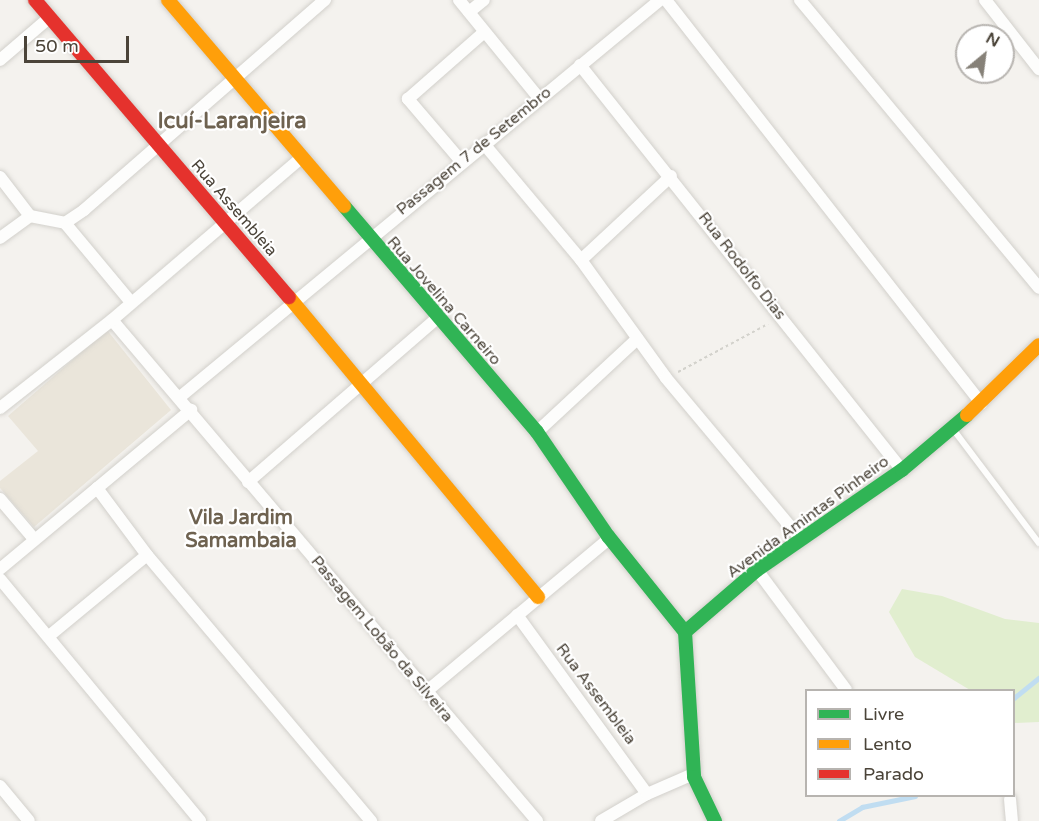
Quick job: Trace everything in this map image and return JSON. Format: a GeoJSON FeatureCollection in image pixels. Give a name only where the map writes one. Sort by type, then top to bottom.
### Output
{"type":"FeatureCollection","features":[{"type":"Feature","properties":{"kind":"street","name":"Rua Assembleia"},"geometry":{"type":"LineString","coordinates":[[35,0],[361,381],[538,597]]}},
{"type":"Feature","properties":{"kind":"street","name":"Rua Jovelina Carneiro"},"geometry":{"type":"LineString","coordinates":[[168,0],[368,239],[537,432],[610,538],[685,632]]}},
{"type":"Feature","properties":{"kind":"street"},"geometry":{"type":"LineString","coordinates":[[65,223],[325,0]]}},
{"type":"Feature","properties":{"kind":"street"},"geometry":{"type":"LineString","coordinates":[[459,0],[483,33],[539,98]]}},
{"type":"Feature","properties":{"kind":"street"},"geometry":{"type":"LineString","coordinates":[[469,12],[484,0]]}},
{"type":"Feature","properties":{"kind":"street","name":"Passagem 7 de Setembro"},"geometry":{"type":"LineString","coordinates":[[180,397],[461,161],[660,0]]}},
{"type":"Feature","properties":{"kind":"street"},"geometry":{"type":"LineString","coordinates":[[666,0],[981,403]]}},
{"type":"Feature","properties":{"kind":"street"},"geometry":{"type":"LineString","coordinates":[[800,0],[1039,288]]}},
{"type":"Feature","properties":{"kind":"street"},"geometry":{"type":"LineString","coordinates":[[985,0],[1039,69]]}},
{"type":"Feature","properties":{"kind":"street"},"geometry":{"type":"LineString","coordinates":[[0,60],[50,17]]}},
{"type":"Feature","properties":{"kind":"street"},"geometry":{"type":"LineString","coordinates":[[461,161],[408,99],[483,33]]}},
{"type":"Feature","properties":{"kind":"street","name":"Rua Rodolfo Dias"},"geometry":{"type":"LineString","coordinates":[[580,65],[671,176],[902,470]]}},
{"type":"Feature","properties":{"kind":"street"},"geometry":{"type":"LineString","coordinates":[[484,144],[581,260],[666,378],[800,538]]}},
{"type":"Feature","properties":{"kind":"street"},"geometry":{"type":"LineString","coordinates":[[0,408],[112,320],[130,301],[300,159]]}},
{"type":"Feature","properties":{"kind":"street"},"geometry":{"type":"LineString","coordinates":[[581,260],[671,176]]}},
{"type":"Feature","properties":{"kind":"street"},"geometry":{"type":"LineString","coordinates":[[0,177],[30,216],[65,223],[130,301]]}},
{"type":"Feature","properties":{"kind":"street"},"geometry":{"type":"LineString","coordinates":[[0,238],[30,216]]}},
{"type":"Feature","properties":{"kind":"street"},"geometry":{"type":"LineString","coordinates":[[248,482],[361,381],[436,318]]}},
{"type":"Feature","properties":{"kind":"street","name":"Passagem Lobão da Silveira"},"geometry":{"type":"LineString","coordinates":[[112,320],[180,397],[248,482],[537,821]]}},
{"type":"Feature","properties":{"kind":"street"},"geometry":{"type":"LineString","coordinates":[[537,432],[637,339]]}},
{"type":"Feature","properties":{"kind":"street","name":"Avenida Amintas Pinheiro"},"geometry":{"type":"LineString","coordinates":[[685,632],[757,570],[800,538],[902,470],[981,403],[1039,345]]}},
{"type":"Feature","properties":{"kind":"street"},"geometry":{"type":"LineString","coordinates":[[0,569],[191,410]]}},
{"type":"Feature","properties":{"kind":"street"},"geometry":{"type":"LineString","coordinates":[[97,489],[147,555],[370,821]]}},
{"type":"Feature","properties":{"kind":"street"},"geometry":{"type":"LineString","coordinates":[[0,499],[34,539]]}},
{"type":"Feature","properties":{"kind":"street"},"geometry":{"type":"LineString","coordinates":[[427,691],[610,538]]}},
{"type":"Feature","properties":{"kind":"street"},"geometry":{"type":"LineString","coordinates":[[49,636],[147,555]]}},
{"type":"Feature","properties":{"kind":"street"},"geometry":{"type":"LineString","coordinates":[[757,570],[845,689]]}},
{"type":"Feature","properties":{"kind":"street"},"geometry":{"type":"LineString","coordinates":[[0,579],[200,821]]}},
{"type":"Feature","properties":{"kind":"street","name":"Rua Assembleia"},"geometry":{"type":"LineString","coordinates":[[517,615],[647,794]]}},
{"type":"Feature","properties":{"kind":"street"},"geometry":{"type":"LineString","coordinates":[[685,632],[693,774],[715,821]]}},
{"type":"Feature","properties":{"kind":"street"},"geometry":{"type":"LineString","coordinates":[[601,821],[647,794],[693,774]]}},
{"type":"Feature","properties":{"kind":"street"},"geometry":{"type":"LineString","coordinates":[[0,786],[29,821]]}},
{"type":"Feature","properties":{"kind":"street"},"geometry":{"type":"LineString","coordinates":[[1010,799],[1012,821]]}},
{"type":"Feature","properties":{"kind":"lane"},"geometry":{"type":"LineString","coordinates":[[953,428],[1039,543]]}},
{"type":"Feature","properties":{"kind":"path"},"geometry":{"type":"LineString","coordinates":[[666,378],[781,316]]}},
{"type":"Feature","properties":{"kind":"shaded area"},"geometry":{"type":"Polygon","coordinates":[[[107,330],[171,410],[34,527],[0,488],[0,481],[38,451],[8,416],[107,330]]]}},
{"type":"Feature","properties":{"kind":"green space"},"geometry":{"type":"Polygon","coordinates":[[[902,589],[942,596],[1005,619],[1039,623],[1039,722],[1015,723],[1015,689],[968,689],[915,657],[889,612],[902,589]]]}},
{"type":"Feature","properties":{"kind":"waterway"},"geometry":{"type":"LineString","coordinates":[[1015,697],[1039,678]]}},
{"type":"Feature","properties":{"kind":"waterway"},"geometry":{"type":"LineString","coordinates":[[839,821],[862,807],[910,797]]}},
{"type":"Feature","properties":{"kind":"traffic: fast"},"geometry":{"type":"LineString","coordinates":[[344,206],[537,432],[608,536],[685,632]]}},
{"type":"Feature","properties":{"kind":"traffic: fast"},"geometry":{"type":"LineString","coordinates":[[685,632],[757,570],[902,470],[967,415]]}},
{"type":"Feature","properties":{"kind":"traffic: fast"},"geometry":{"type":"LineString","coordinates":[[685,632],[694,777],[715,821]]}},
{"type":"Feature","properties":{"kind":"traffic: slow"},"geometry":{"type":"LineString","coordinates":[[168,0],[344,206]]}},
{"type":"Feature","properties":{"kind":"traffic: slow"},"geometry":{"type":"LineString","coordinates":[[289,297],[538,597]]}},
{"type":"Feature","properties":{"kind":"traffic: slow"},"geometry":{"type":"LineString","coordinates":[[967,415],[1039,345]]}},
{"type":"Feature","properties":{"kind":"traffic: jam"},"geometry":{"type":"LineString","coordinates":[[35,0],[289,297]]}},
{"type":"Feature","properties":{"kind":"district","name":"Icuí-Laranjeira"},"geometry":{"type":"Point","coordinates":[232,122]}},
{"type":"Feature","properties":{"kind":"district","name":"Vila Jardim Samambaia"},"geometry":{"type":"Point","coordinates":[241,530]}}]}
